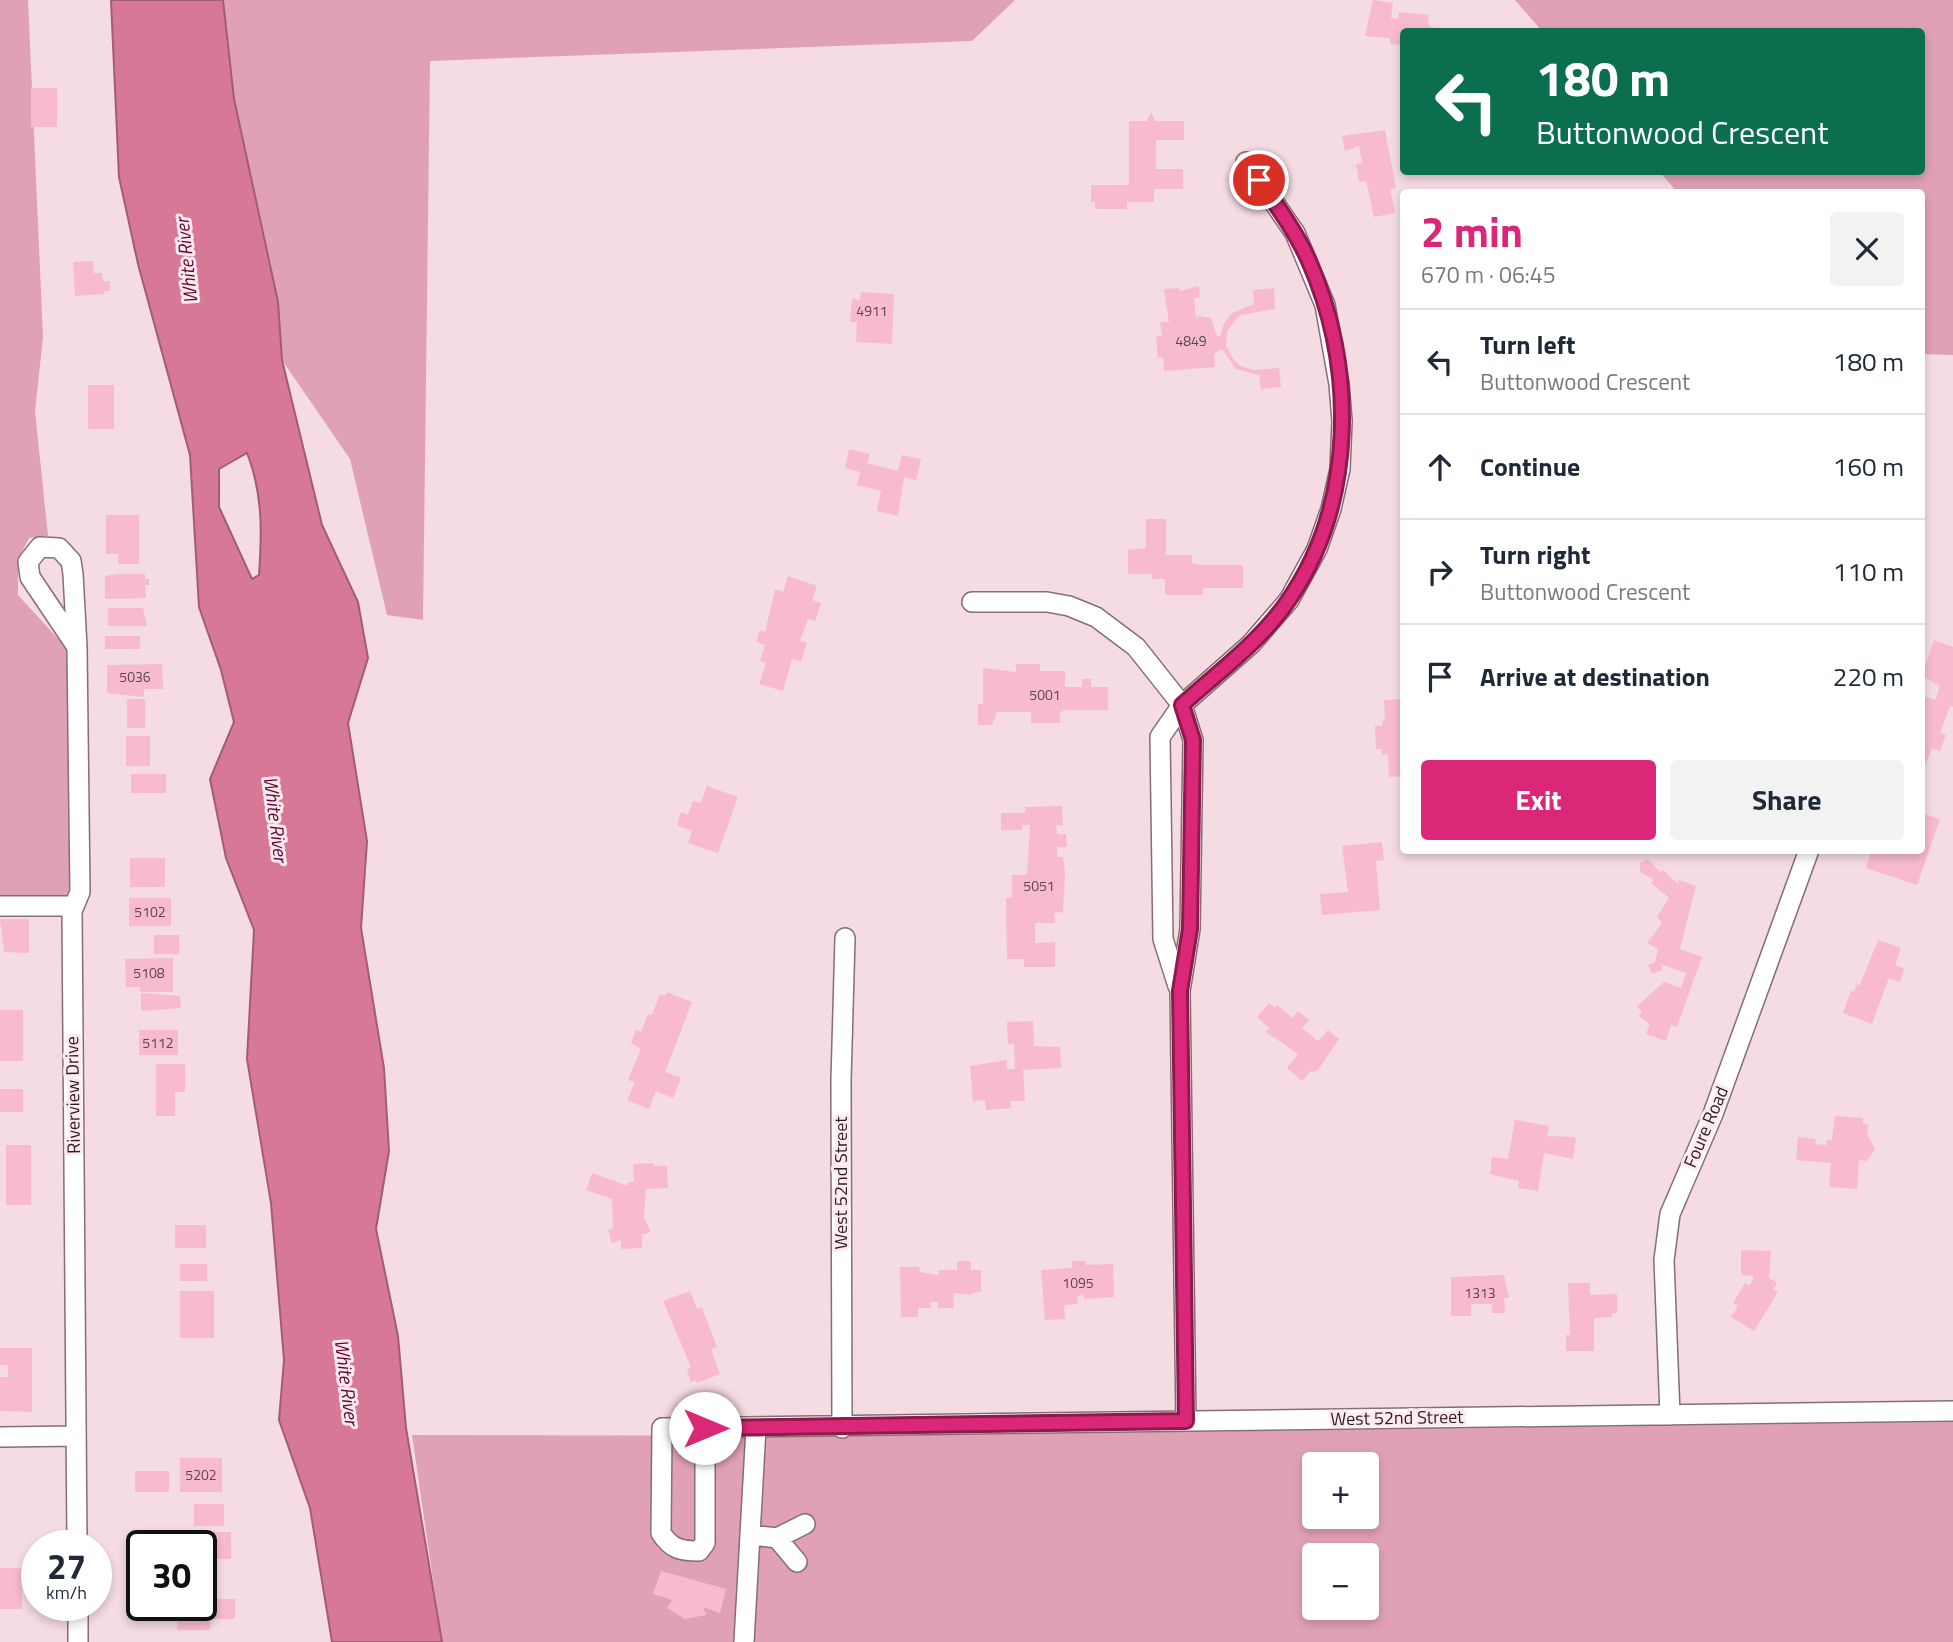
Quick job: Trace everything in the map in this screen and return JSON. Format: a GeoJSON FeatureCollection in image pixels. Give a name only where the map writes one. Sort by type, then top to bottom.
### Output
{"type":"FeatureCollection","features":[{"type":"Feature","properties":{"kind":"street"},"geometry":{"type":"LineString","coordinates":[[1180,991],[1163,939],[1160,737],[1182,705],[1251,644],[1289,600],[1321,541],[1340,469],[1342,421],[1339,384],[1325,305],[1295,233],[1246,162]]}},
{"type":"Feature","properties":{"kind":"street","name":"Riverview Drive"},"geometry":{"type":"LineString","coordinates":[[77,647],[30,576],[28,562],[40,547],[59,548],[71,561],[77,647],[80,892],[72,906],[77,1530]]}},
{"type":"Feature","properties":{"kind":"street"},"geometry":{"type":"LineString","coordinates":[[972,603],[1047,602],[1069,606],[1096,617],[1136,647],[1182,705],[1193,740],[1190,929],[1180,991],[1186,1421]]}},
{"type":"Feature","properties":{"kind":"street","name":"Foure Road"},"geometry":{"type":"LineString","coordinates":[[1670,1415],[1664,1260],[1670,1214],[1713,1114],[1808,854]]}},
{"type":"Feature","properties":{"kind":"street"},"geometry":{"type":"LineString","coordinates":[[0,905],[72,906]]}},
{"type":"Feature","properties":{"kind":"street","name":"West 52nd Street"},"geometry":{"type":"LineString","coordinates":[[842,1428],[841,1081],[845,938]]}},
{"type":"Feature","properties":{"kind":"street","name":"West 52nd Street"},"geometry":{"type":"LineString","coordinates":[[705,1428],[705,1543],[699,1550],[682,1550],[668,1545],[661,1533],[662,1428],[705,1428],[756,1428],[842,1428],[1953,1411]]}},
{"type":"Feature","properties":{"kind":"street"},"geometry":{"type":"LineString","coordinates":[[744,1642],[756,1428]]}},
{"type":"Feature","properties":{"kind":"street"},"geometry":{"type":"LineString","coordinates":[[0,1437],[76,1436]]}},
{"type":"Feature","properties":{"kind":"street"},"geometry":{"type":"LineString","coordinates":[[751,1535],[777,1538],[805,1524]]}},
{"type":"Feature","properties":{"kind":"street"},"geometry":{"type":"LineString","coordinates":[[777,1538],[797,1562]]}},
{"type":"Feature","properties":{"kind":"street"},"geometry":{"type":"LineString","coordinates":[[78,1621],[78,1642]]}},
{"type":"Feature","properties":{"kind":"shaded area"},"geometry":{"type":"Polygon","coordinates":[[[0,0],[28,0],[43,337],[35,411],[48,536],[29,538],[18,560],[18,595],[72,654],[72,901],[0,901],[0,0]]]}},
{"type":"Feature","properties":{"kind":"shaded area"},"geometry":{"type":"Polygon","coordinates":[[[223,0],[1015,0],[972,41],[430,61],[423,620],[387,615],[350,459],[282,360],[278,302],[234,99],[223,0]]]}},
{"type":"Feature","properties":{"kind":"shaded area"},"geometry":{"type":"Polygon","coordinates":[[[1515,0],[1953,0],[1953,355],[1925,354],[1925,189],[1674,189],[1663,175],[1925,175],[1925,28],[1539,28],[1515,0]]]}},
{"type":"Feature","properties":{"kind":"shaded area"},"geometry":{"type":"Polygon","coordinates":[[[1953,1422],[1953,1642],[442,1642],[412,1435],[853,1436],[1953,1422]]]}},
{"type":"Feature","properties":{"kind":"water","name":"White River"},"geometry":{"type":"Polygon","coordinates":[[[111,0],[223,0],[234,99],[278,302],[282,360],[322,525],[358,602],[368,658],[348,723],[367,841],[361,928],[384,1068],[389,1151],[376,1229],[398,1336],[406,1428],[442,1642],[332,1642],[310,1508],[279,1420],[284,1360],[271,1203],[247,1059],[254,930],[226,858],[210,779],[234,722],[221,670],[199,607],[190,455],[138,264],[119,177],[111,0]],[[247,453],[219,469],[219,507],[252,579],[259,575],[261,528],[259,498],[247,453]]]}},
{"type":"Feature","properties":{"kind":"building"},"geometry":{"type":"Polygon","coordinates":[[[1373,0],[1393,3],[1391,18],[1398,19],[1399,12],[1428,15],[1429,26],[1434,28],[1400,28],[1400,45],[1390,44],[1390,38],[1365,36],[1373,0]]]}},
{"type":"Feature","properties":{"kind":"building"},"geometry":{"type":"Polygon","coordinates":[[[31,88],[57,88],[57,127],[31,127],[31,88]]]}},
{"type":"Feature","properties":{"kind":"building"},"geometry":{"type":"Polygon","coordinates":[[[1151,112],[1155,121],[1184,121],[1184,140],[1156,140],[1156,169],[1183,169],[1183,189],[1154,189],[1154,202],[1127,202],[1127,209],[1095,209],[1095,202],[1091,202],[1091,185],[1129,185],[1129,121],[1147,121],[1151,112]]]}},
{"type":"Feature","properties":{"kind":"building"},"geometry":{"type":"Polygon","coordinates":[[[1385,130],[1396,188],[1390,189],[1395,213],[1374,217],[1366,181],[1359,182],[1356,164],[1362,163],[1359,146],[1345,151],[1342,136],[1385,130]]]}},
{"type":"Feature","properties":{"kind":"building"},"geometry":{"type":"Polygon","coordinates":[[[93,261],[94,273],[102,273],[103,281],[110,281],[110,291],[104,291],[104,294],[75,296],[73,262],[93,261]]]}},
{"type":"Feature","properties":{"kind":"building"},"geometry":{"type":"Polygon","coordinates":[[[1199,286],[1200,297],[1194,298],[1196,319],[1198,316],[1211,318],[1217,337],[1232,313],[1254,304],[1253,290],[1274,288],[1275,309],[1240,315],[1227,331],[1226,346],[1241,366],[1254,370],[1279,368],[1281,387],[1261,389],[1259,375],[1236,369],[1222,349],[1214,354],[1215,367],[1164,371],[1163,357],[1158,358],[1156,336],[1162,336],[1160,322],[1169,322],[1164,289],[1179,288],[1180,291],[1199,286]]]}},
{"type":"Feature","properties":{"kind":"building"},"geometry":{"type":"Polygon","coordinates":[[[861,292],[894,294],[892,344],[856,342],[857,322],[850,322],[852,299],[860,300],[861,292]]]}},
{"type":"Feature","properties":{"kind":"building"},"geometry":{"type":"Polygon","coordinates":[[[88,385],[114,385],[114,429],[88,429],[88,385]]]}},
{"type":"Feature","properties":{"kind":"building"},"geometry":{"type":"Polygon","coordinates":[[[849,449],[870,454],[867,463],[898,471],[902,455],[921,459],[916,480],[904,477],[898,516],[877,511],[881,491],[857,485],[860,472],[845,468],[849,449]]]}},
{"type":"Feature","properties":{"kind":"building"},"geometry":{"type":"Polygon","coordinates":[[[106,515],[139,515],[139,564],[118,564],[118,554],[106,554],[106,515]]]}},
{"type":"Feature","properties":{"kind":"building"},"geometry":{"type":"Polygon","coordinates":[[[1146,519],[1166,519],[1166,555],[1192,555],[1192,563],[1201,565],[1243,565],[1243,588],[1203,588],[1203,595],[1165,595],[1165,579],[1152,579],[1152,574],[1128,574],[1128,550],[1146,548],[1146,519]]]}},
{"type":"Feature","properties":{"kind":"building"},"geometry":{"type":"Polygon","coordinates":[[[145,574],[145,579],[149,579],[149,585],[145,585],[146,598],[105,599],[105,576],[145,574]]]}},
{"type":"Feature","properties":{"kind":"building"},"geometry":{"type":"Polygon","coordinates":[[[788,576],[817,586],[812,600],[821,603],[815,621],[808,619],[800,641],[807,643],[801,662],[792,659],[783,691],[759,684],[766,663],[760,661],[765,645],[756,642],[760,630],[765,632],[775,589],[783,592],[788,576]]]}},
{"type":"Feature","properties":{"kind":"building"},"geometry":{"type":"Polygon","coordinates":[[[108,608],[143,608],[147,626],[108,626],[108,608]]]}},
{"type":"Feature","properties":{"kind":"building"},"geometry":{"type":"Polygon","coordinates":[[[105,636],[140,636],[140,649],[105,649],[105,636]]]}},
{"type":"Feature","properties":{"kind":"building"},"geometry":{"type":"Polygon","coordinates":[[[1934,640],[1953,647],[1953,707],[1950,706],[1940,733],[1946,735],[1940,751],[1932,748],[1926,764],[1925,696],[1935,700],[1940,686],[1925,678],[1925,667],[1934,640]]]}},
{"type":"Feature","properties":{"kind":"building"},"geometry":{"type":"Polygon","coordinates":[[[162,664],[163,689],[144,689],[144,697],[107,693],[107,665],[162,664]]]}},
{"type":"Feature","properties":{"kind":"building"},"geometry":{"type":"Polygon","coordinates":[[[1016,664],[1040,664],[1040,671],[1065,671],[1065,687],[1082,687],[1082,679],[1091,679],[1091,687],[1108,687],[1108,710],[1064,710],[1060,713],[1060,723],[1031,723],[1031,712],[997,712],[992,725],[978,725],[978,704],[983,704],[983,668],[1016,672],[1016,664]]]}},
{"type":"Feature","properties":{"kind":"building"},"geometry":{"type":"Polygon","coordinates":[[[127,699],[145,699],[145,728],[127,728],[127,699]]]}},
{"type":"Feature","properties":{"kind":"building"},"geometry":{"type":"Polygon","coordinates":[[[1400,699],[1400,776],[1389,777],[1388,754],[1382,755],[1382,749],[1376,749],[1375,726],[1382,726],[1382,721],[1385,721],[1384,700],[1400,699]]]}},
{"type":"Feature","properties":{"kind":"building"},"geometry":{"type":"Polygon","coordinates":[[[126,736],[150,736],[150,766],[126,766],[126,736]]]}},
{"type":"Feature","properties":{"kind":"building"},"geometry":{"type":"Polygon","coordinates":[[[131,774],[166,774],[166,793],[131,793],[131,774]]]}},
{"type":"Feature","properties":{"kind":"building"},"geometry":{"type":"Polygon","coordinates":[[[707,786],[738,797],[718,853],[688,843],[692,831],[677,825],[681,812],[688,815],[693,801],[701,803],[707,786]]]}},
{"type":"Feature","properties":{"kind":"building"},"geometry":{"type":"Polygon","coordinates":[[[1062,806],[1063,825],[1056,825],[1057,834],[1066,834],[1067,847],[1057,847],[1057,857],[1063,857],[1065,872],[1063,912],[1054,913],[1055,923],[1035,923],[1035,943],[1055,942],[1055,967],[1024,967],[1024,959],[1007,959],[1006,898],[1012,897],[1012,875],[1027,875],[1030,825],[1022,825],[1022,830],[1001,830],[1001,813],[1025,813],[1025,807],[1062,806]]]}},
{"type":"Feature","properties":{"kind":"building"},"geometry":{"type":"Polygon","coordinates":[[[1925,814],[1940,819],[1917,885],[1866,868],[1871,854],[1925,854],[1925,814]]]}},
{"type":"Feature","properties":{"kind":"building"},"geometry":{"type":"Polygon","coordinates":[[[1382,842],[1384,860],[1376,861],[1380,910],[1322,915],[1320,894],[1348,892],[1342,846],[1382,842]]]}},
{"type":"Feature","properties":{"kind":"building"},"geometry":{"type":"Polygon","coordinates":[[[130,858],[165,858],[165,887],[130,887],[130,858]]]}},
{"type":"Feature","properties":{"kind":"building"},"geometry":{"type":"Polygon","coordinates":[[[1648,859],[1660,872],[1663,870],[1678,884],[1679,880],[1696,886],[1680,949],[1702,957],[1677,1027],[1671,1025],[1666,1041],[1646,1034],[1650,1024],[1639,1016],[1642,1012],[1637,1006],[1664,982],[1681,988],[1686,973],[1660,964],[1663,970],[1652,974],[1648,965],[1655,962],[1658,949],[1647,943],[1662,923],[1657,917],[1669,898],[1651,883],[1654,880],[1640,872],[1640,863],[1648,859]]]}},
{"type":"Feature","properties":{"kind":"building"},"geometry":{"type":"Polygon","coordinates":[[[129,898],[171,898],[171,926],[129,926],[129,898]]]}},
{"type":"Feature","properties":{"kind":"building"},"geometry":{"type":"Polygon","coordinates":[[[0,919],[29,919],[29,953],[4,952],[0,919]]]}},
{"type":"Feature","properties":{"kind":"building"},"geometry":{"type":"Polygon","coordinates":[[[154,935],[179,935],[179,954],[154,954],[154,935]]]}},
{"type":"Feature","properties":{"kind":"building"},"geometry":{"type":"Polygon","coordinates":[[[1878,940],[1901,948],[1895,965],[1904,969],[1900,982],[1889,978],[1872,1024],[1843,1013],[1851,991],[1854,992],[1857,984],[1860,985],[1878,940]]]}},
{"type":"Feature","properties":{"kind":"building"},"geometry":{"type":"Polygon","coordinates":[[[173,958],[173,992],[140,992],[140,987],[126,987],[125,959],[173,958]]]}},
{"type":"Feature","properties":{"kind":"building"},"geometry":{"type":"Polygon","coordinates":[[[667,992],[692,1002],[665,1072],[681,1078],[673,1098],[656,1091],[649,1109],[627,1100],[635,1082],[628,1080],[641,1049],[631,1043],[636,1030],[641,1032],[648,1014],[652,1015],[660,994],[665,996],[667,992]]]}},
{"type":"Feature","properties":{"kind":"building"},"geometry":{"type":"Polygon","coordinates":[[[141,993],[180,996],[181,1008],[141,1011],[141,993]]]}},
{"type":"Feature","properties":{"kind":"building"},"geometry":{"type":"Polygon","coordinates":[[[1269,1003],[1275,1008],[1277,1005],[1293,1018],[1298,1011],[1309,1020],[1302,1028],[1318,1041],[1328,1030],[1339,1039],[1318,1070],[1310,1072],[1302,1081],[1287,1068],[1298,1054],[1266,1032],[1269,1028],[1257,1017],[1269,1003]]]}},
{"type":"Feature","properties":{"kind":"building"},"geometry":{"type":"Polygon","coordinates":[[[0,1010],[23,1010],[23,1061],[0,1061],[0,1010]]]}},
{"type":"Feature","properties":{"kind":"building"},"geometry":{"type":"Polygon","coordinates":[[[1033,1021],[1034,1046],[1060,1047],[1061,1068],[1023,1070],[1025,1101],[1010,1101],[1011,1108],[986,1110],[985,1100],[973,1101],[970,1066],[1007,1060],[1007,1069],[1015,1069],[1014,1044],[1008,1044],[1007,1022],[1033,1021]]]}},
{"type":"Feature","properties":{"kind":"building"},"geometry":{"type":"Polygon","coordinates":[[[139,1030],[178,1030],[178,1055],[139,1055],[139,1030]]]}},
{"type":"Feature","properties":{"kind":"building"},"geometry":{"type":"Polygon","coordinates":[[[156,1064],[185,1064],[185,1092],[175,1092],[175,1116],[156,1116],[156,1064]]]}},
{"type":"Feature","properties":{"kind":"building"},"geometry":{"type":"Polygon","coordinates":[[[0,1089],[23,1089],[23,1112],[0,1112],[0,1089]]]}},
{"type":"Feature","properties":{"kind":"building"},"geometry":{"type":"Polygon","coordinates":[[[1835,1116],[1863,1118],[1863,1124],[1868,1125],[1867,1134],[1875,1149],[1867,1161],[1859,1160],[1857,1189],[1829,1187],[1831,1163],[1796,1160],[1798,1137],[1816,1139],[1815,1144],[1827,1145],[1827,1139],[1832,1140],[1835,1116]]]}},
{"type":"Feature","properties":{"kind":"building"},"geometry":{"type":"Polygon","coordinates":[[[1515,1120],[1549,1126],[1547,1136],[1576,1137],[1573,1159],[1544,1153],[1538,1191],[1518,1188],[1519,1181],[1490,1174],[1492,1157],[1508,1159],[1515,1120]]]}},
{"type":"Feature","properties":{"kind":"building"},"geometry":{"type":"Polygon","coordinates":[[[6,1145],[31,1145],[31,1205],[6,1205],[6,1145]]]}},
{"type":"Feature","properties":{"kind":"building"},"geometry":{"type":"Polygon","coordinates":[[[654,1163],[654,1166],[667,1166],[668,1188],[646,1189],[644,1218],[651,1232],[642,1235],[642,1248],[621,1249],[621,1240],[612,1243],[608,1230],[613,1228],[612,1199],[586,1190],[592,1173],[628,1186],[628,1182],[634,1182],[633,1164],[654,1163]]]}},
{"type":"Feature","properties":{"kind":"building"},"geometry":{"type":"Polygon","coordinates":[[[175,1225],[206,1225],[206,1248],[175,1248],[175,1225]]]}},
{"type":"Feature","properties":{"kind":"building"},"geometry":{"type":"Polygon","coordinates":[[[1741,1250],[1771,1251],[1769,1278],[1777,1283],[1773,1290],[1778,1292],[1754,1331],[1731,1317],[1738,1306],[1733,1303],[1745,1283],[1749,1286],[1753,1280],[1753,1276],[1741,1275],[1741,1250]]]}},
{"type":"Feature","properties":{"kind":"building"},"geometry":{"type":"Polygon","coordinates":[[[957,1261],[971,1261],[971,1270],[981,1270],[981,1292],[971,1295],[953,1293],[954,1308],[938,1308],[938,1302],[931,1302],[931,1308],[918,1308],[918,1317],[901,1317],[900,1267],[919,1267],[920,1272],[939,1275],[939,1270],[957,1270],[957,1261]]]}},
{"type":"Feature","properties":{"kind":"building"},"geometry":{"type":"Polygon","coordinates":[[[1072,1261],[1086,1261],[1086,1265],[1113,1264],[1114,1297],[1084,1299],[1084,1295],[1077,1296],[1078,1304],[1064,1305],[1065,1319],[1045,1320],[1041,1270],[1072,1268],[1072,1261]]]}},
{"type":"Feature","properties":{"kind":"building"},"geometry":{"type":"Polygon","coordinates":[[[180,1264],[207,1264],[207,1281],[180,1281],[180,1264]]]}},
{"type":"Feature","properties":{"kind":"building"},"geometry":{"type":"Polygon","coordinates":[[[1504,1275],[1509,1298],[1504,1298],[1505,1313],[1492,1313],[1492,1304],[1471,1304],[1471,1316],[1451,1316],[1451,1277],[1504,1275]]]}},
{"type":"Feature","properties":{"kind":"building"},"geometry":{"type":"Polygon","coordinates":[[[1568,1283],[1590,1283],[1590,1295],[1617,1294],[1617,1313],[1612,1313],[1612,1317],[1594,1318],[1594,1351],[1566,1351],[1566,1335],[1570,1335],[1568,1283]]]}},
{"type":"Feature","properties":{"kind":"building"},"geometry":{"type":"Polygon","coordinates":[[[180,1291],[214,1291],[214,1338],[180,1338],[180,1291]]]}},
{"type":"Feature","properties":{"kind":"building"},"geometry":{"type":"Polygon","coordinates":[[[690,1291],[697,1309],[702,1307],[717,1347],[711,1349],[720,1374],[697,1383],[696,1380],[691,1382],[687,1369],[691,1367],[663,1301],[690,1291]]]}},
{"type":"Feature","properties":{"kind":"building"},"geometry":{"type":"Polygon","coordinates":[[[0,1348],[32,1348],[32,1412],[0,1411],[0,1377],[8,1377],[8,1365],[0,1365],[0,1348]]]}},
{"type":"Feature","properties":{"kind":"building"},"geometry":{"type":"Polygon","coordinates":[[[180,1458],[222,1458],[222,1492],[180,1492],[180,1458]]]}},
{"type":"Feature","properties":{"kind":"building"},"geometry":{"type":"Polygon","coordinates":[[[135,1471],[169,1471],[169,1492],[135,1492],[135,1471]]]}},
{"type":"Feature","properties":{"kind":"building"},"geometry":{"type":"Polygon","coordinates":[[[194,1504],[224,1504],[224,1526],[194,1526],[194,1504]]]}},
{"type":"Feature","properties":{"kind":"building"},"geometry":{"type":"Polygon","coordinates":[[[217,1532],[231,1532],[231,1559],[217,1559],[217,1532]]]}},
{"type":"Feature","properties":{"kind":"building"},"geometry":{"type":"Polygon","coordinates":[[[0,1568],[21,1568],[21,1609],[0,1609],[0,1568]]]}},
{"type":"Feature","properties":{"kind":"building"},"geometry":{"type":"Polygon","coordinates":[[[661,1571],[726,1589],[720,1613],[703,1607],[706,1615],[685,1619],[667,1608],[672,1600],[653,1594],[661,1571]]]}},
{"type":"Feature","properties":{"kind":"building"},"geometry":{"type":"Polygon","coordinates":[[[217,1599],[235,1599],[235,1619],[217,1619],[217,1599]]]}},
{"type":"Feature","properties":{"kind":"building"},"geometry":{"type":"Polygon","coordinates":[[[177,1621],[210,1621],[210,1630],[177,1630],[177,1621]]]}},
{"type":"Feature","properties":{"kind":"route"},"geometry":{"type":"LineString","coordinates":[[705,1428],[1186,1421],[1180,991],[1190,929],[1193,740],[1182,705],[1251,644],[1289,600],[1317,549],[1329,517],[1340,469],[1342,421],[1336,355],[1325,305],[1302,246],[1259,180]]}}]}
